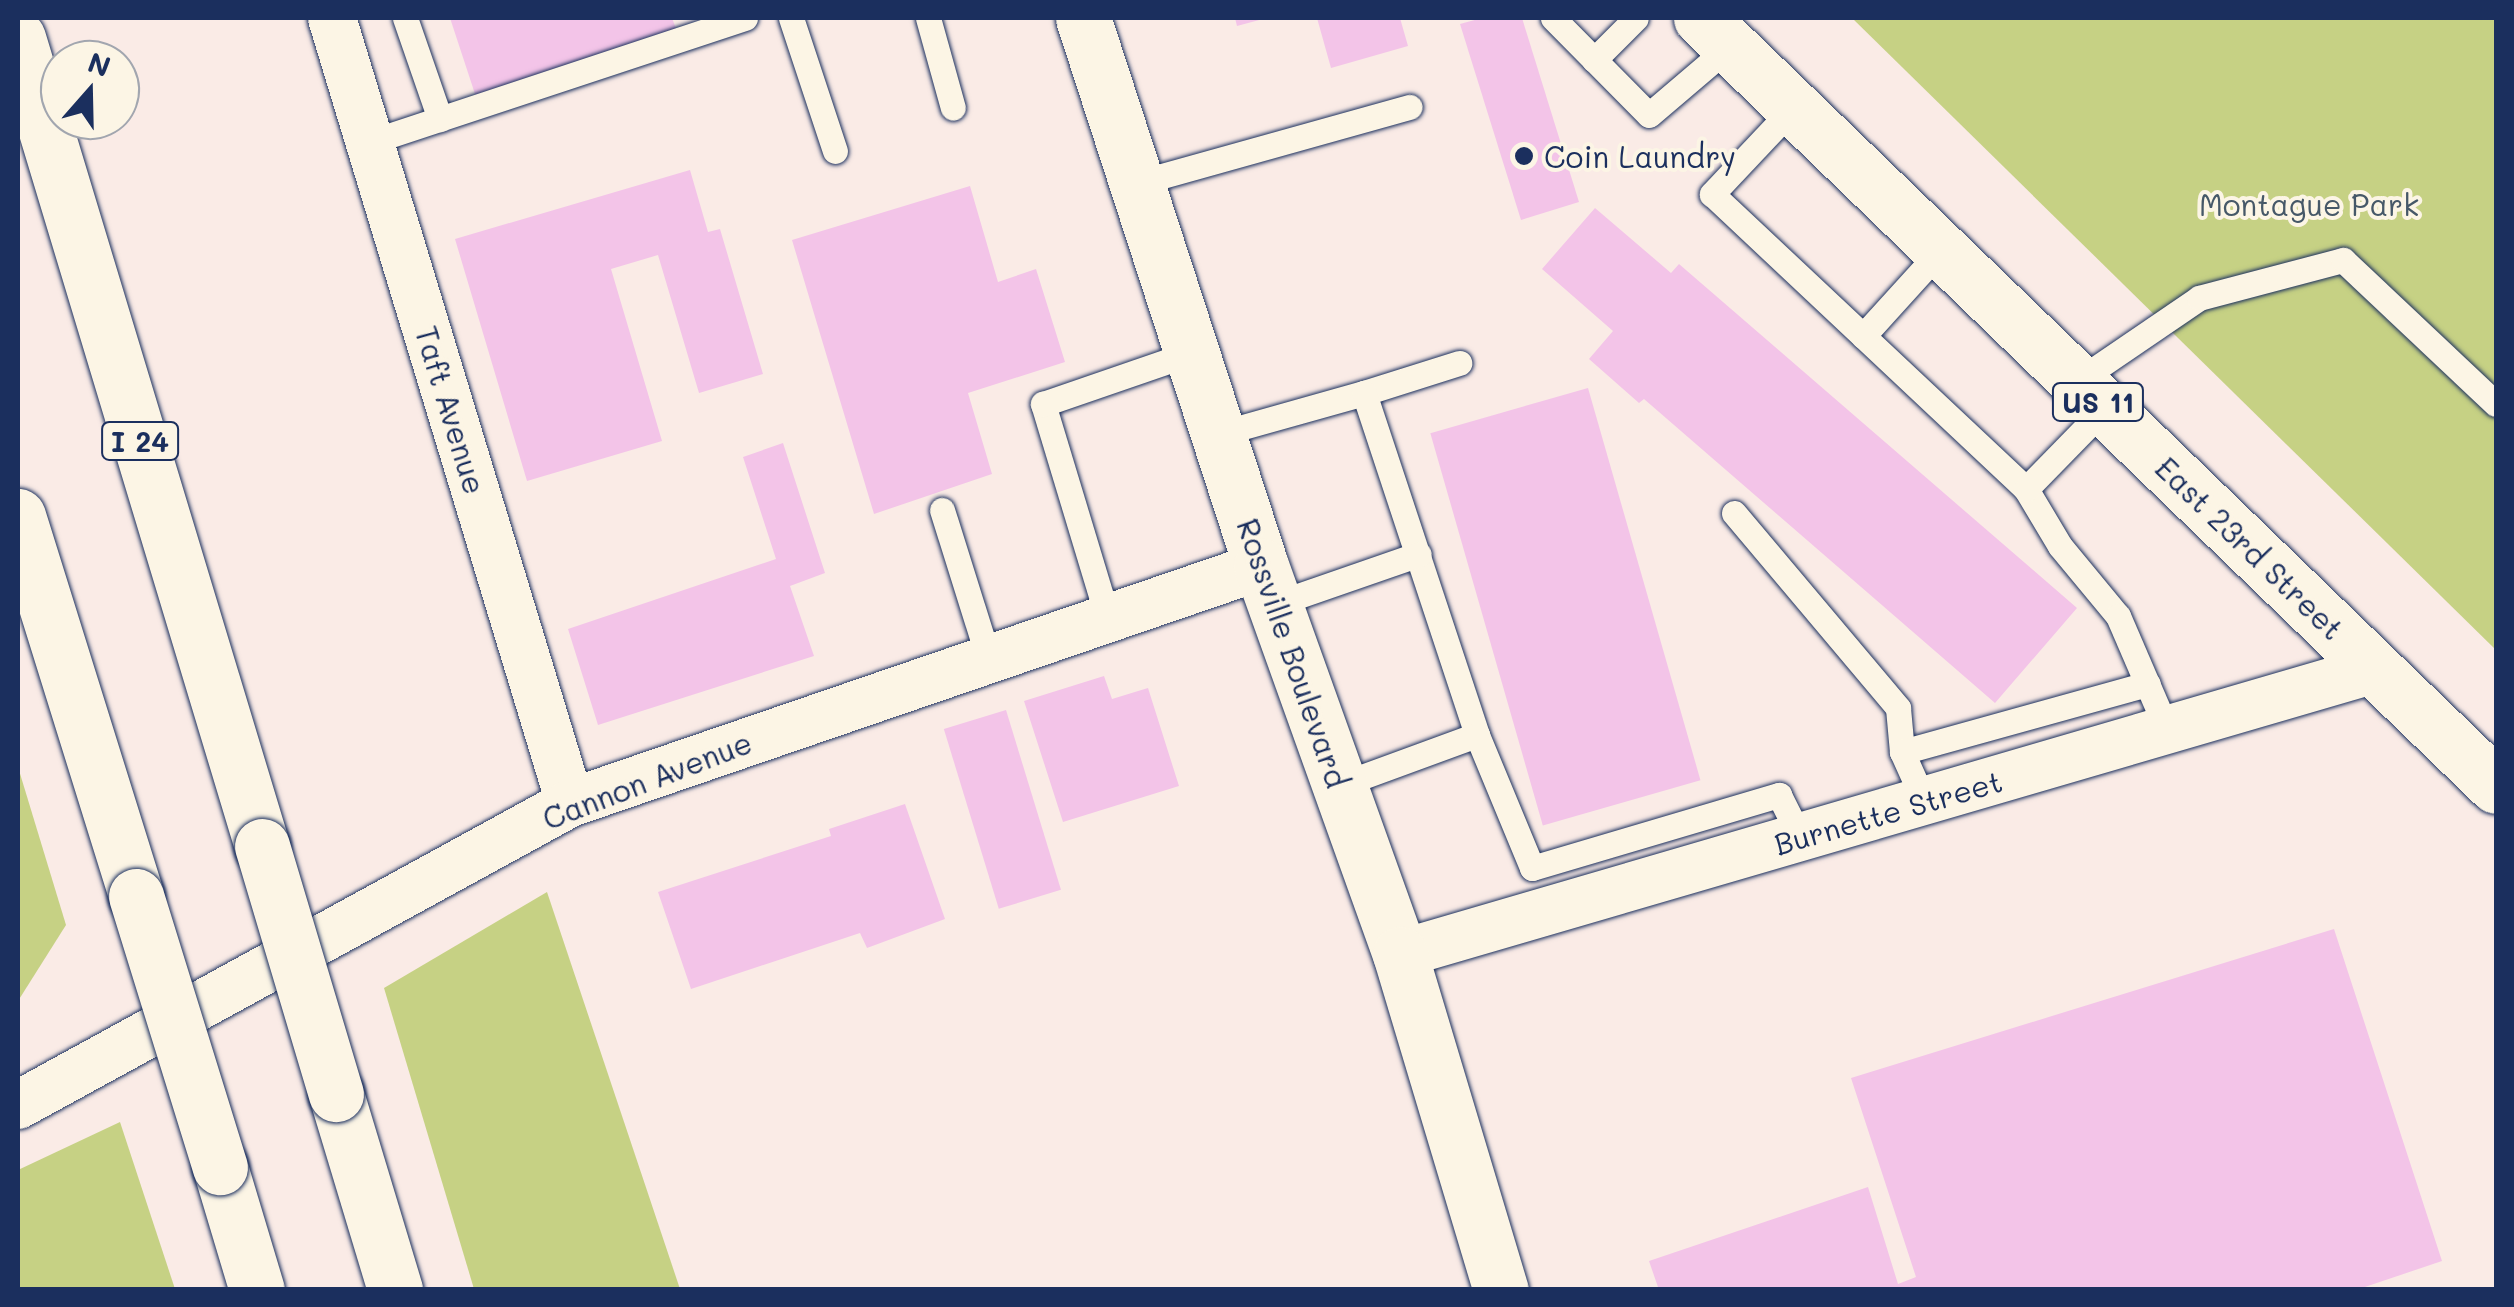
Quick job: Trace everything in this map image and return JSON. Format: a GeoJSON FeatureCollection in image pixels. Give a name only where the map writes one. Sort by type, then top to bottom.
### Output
{"type":"FeatureCollection","features":[{"type":"Feature","properties":{"kind":"main road","name":"Rossville Boulevard"},"geometry":{"type":"LineString","coordinates":[[1083,18],[1268,585],[1400,954],[1502,1290]]}},
{"type":"Feature","properties":{"kind":"main road","name":"East 23rd Street"},"geometry":{"type":"LineString","coordinates":[[1715,32],[2496,786]]}},
{"type":"Feature","properties":{"kind":"main road","name":"I 24"},"geometry":{"type":"LineString","coordinates":[[18,38],[395,1290]]}},
{"type":"Feature","properties":{"kind":"main road"},"geometry":{"type":"LineString","coordinates":[[18,516],[257,1290]]}},
{"type":"Feature","properties":{"kind":"street","name":"Taft Avenue"},"geometry":{"type":"LineString","coordinates":[[332,18],[570,803]]}},
{"type":"Feature","properties":{"kind":"street","name":"Cannon Avenue"},"geometry":{"type":"LineString","coordinates":[[25,1101],[570,803],[1108,619],[1268,585]]}},
{"type":"Feature","properties":{"kind":"street","name":"Burnette Street"},"geometry":{"type":"LineString","coordinates":[[1400,954],[2376,669]]}},
{"type":"Feature","properties":{"kind":"lane"},"geometry":{"type":"LineString","coordinates":[[405,18],[440,119]]}},
{"type":"Feature","properties":{"kind":"lane"},"geometry":{"type":"LineString","coordinates":[[370,142],[745,18]]}},
{"type":"Feature","properties":{"kind":"lane"},"geometry":{"type":"LineString","coordinates":[[791,18],[835,150]]}},
{"type":"Feature","properties":{"kind":"lane"},"geometry":{"type":"LineString","coordinates":[[928,18],[953,108]]}},
{"type":"Feature","properties":{"kind":"lane"},"geometry":{"type":"LineString","coordinates":[[1553,18],[1649,115],[1715,32]]}},
{"type":"Feature","properties":{"kind":"lane"},"geometry":{"type":"LineString","coordinates":[[1594,60],[1636,18]]}},
{"type":"Feature","properties":{"kind":"lane"},"geometry":{"type":"LineString","coordinates":[[1794,107],[1712,194],[2026,488],[2060,546],[2118,616],[2167,730]]}},
{"type":"Feature","properties":{"kind":"lane"},"geometry":{"type":"LineString","coordinates":[[1136,183],[1410,108]]}},
{"type":"Feature","properties":{"kind":"lane"},"geometry":{"type":"LineString","coordinates":[[1863,336],[1942,250]]}},
{"type":"Feature","properties":{"kind":"lane"},"geometry":{"type":"LineString","coordinates":[[2026,488],[2091,395],[2199,298],[2343,260],[2496,404]]}},
{"type":"Feature","properties":{"kind":"lane"},"geometry":{"type":"LineString","coordinates":[[1108,619],[1043,404],[1191,353]]}},
{"type":"Feature","properties":{"kind":"lane"},"geometry":{"type":"LineString","coordinates":[[1218,434],[1458,364]]}},
{"type":"Feature","properties":{"kind":"lane"},"geometry":{"type":"LineString","coordinates":[[1364,393],[1477,735],[1550,910]]}},
{"type":"Feature","properties":{"kind":"lane"},"geometry":{"type":"LineString","coordinates":[[942,510],[989,660]]}},
{"type":"Feature","properties":{"kind":"lane"},"geometry":{"type":"LineString","coordinates":[[1734,513],[1898,708],[1902,752],[1924,801]]}},
{"type":"Feature","properties":{"kind":"lane"},"geometry":{"type":"LineString","coordinates":[[1268,585],[1418,554]]}},
{"type":"Feature","properties":{"kind":"lane"},"geometry":{"type":"LineString","coordinates":[[1902,752],[2148,684]]}},
{"type":"Feature","properties":{"kind":"lane"},"geometry":{"type":"LineString","coordinates":[[1340,785],[1477,735]]}},
{"type":"Feature","properties":{"kind":"lane"},"geometry":{"type":"LineString","coordinates":[[1532,868],[1778,795],[1800,837]]}},
{"type":"Feature","properties":{"kind":"green space","name":"Montague Park"},"geometry":{"type":"Polygon","coordinates":[[[1852,18],[2496,18],[2496,650],[1852,18]]]}},
{"type":"Feature","properties":{"kind":"green space"},"geometry":{"type":"Polygon","coordinates":[[[18,767],[66,925],[18,1001],[18,767]]]}},
{"type":"Feature","properties":{"kind":"green space"},"geometry":{"type":"Polygon","coordinates":[[[547,892],[680,1289],[474,1289],[384,988],[547,892]]]}},
{"type":"Feature","properties":{"kind":"green space"},"geometry":{"type":"Polygon","coordinates":[[[120,1122],[175,1289],[18,1289],[18,1170],[120,1122]]]}},
{"type":"Feature","properties":{"kind":"building"},"geometry":{"type":"Polygon","coordinates":[[[450,18],[672,18],[678,34],[476,97],[450,18]]]}},
{"type":"Feature","properties":{"kind":"building"},"geometry":{"type":"Polygon","coordinates":[[[1235,18],[1263,18],[1263,19],[1237,26],[1235,18]]]}},
{"type":"Feature","properties":{"kind":"building"},"geometry":{"type":"Polygon","coordinates":[[[1317,18],[1400,18],[1408,46],[1331,68],[1317,18]]]}},
{"type":"Feature","properties":{"kind":"building"},"geometry":{"type":"Polygon","coordinates":[[[1482,18],[1522,18],[1579,202],[1521,220],[1460,24],[1482,18]]]}},
{"type":"Feature","properties":{"kind":"building"},"geometry":{"type":"Polygon","coordinates":[[[690,170],[708,232],[720,229],[763,374],[699,393],[658,255],[611,269],[662,441],[527,481],[455,239],[690,170]]]}},
{"type":"Feature","properties":{"kind":"building"},"geometry":{"type":"Polygon","coordinates":[[[970,186],[998,282],[1036,269],[1065,362],[968,393],[992,474],[874,514],[792,240],[970,186]]]}},
{"type":"Feature","properties":{"kind":"building"},"geometry":{"type":"Polygon","coordinates":[[[1595,208],[1671,273],[1679,264],[2077,608],[1995,703],[1644,399],[1639,403],[1589,359],[1613,331],[1542,269],[1595,208]]]}},
{"type":"Feature","properties":{"kind":"building"},"geometry":{"type":"Polygon","coordinates":[[[1588,388],[1700,780],[1543,825],[1430,433],[1588,388]]]}},
{"type":"Feature","properties":{"kind":"building"},"geometry":{"type":"Polygon","coordinates":[[[783,443],[825,573],[790,586],[814,656],[598,725],[568,629],[776,559],[743,457],[783,443]]]}},
{"type":"Feature","properties":{"kind":"building"},"geometry":{"type":"Polygon","coordinates":[[[1104,676],[1112,699],[1148,688],[1179,786],[1063,822],[1024,701],[1104,676]]]}},
{"type":"Feature","properties":{"kind":"building"},"geometry":{"type":"Polygon","coordinates":[[[1006,710],[1061,890],[999,909],[944,729],[1006,710]]]}},
{"type":"Feature","properties":{"kind":"building"},"geometry":{"type":"Polygon","coordinates":[[[905,804],[945,919],[867,948],[860,933],[691,989],[658,892],[831,836],[829,829],[905,804]]]}},
{"type":"Feature","properties":{"kind":"building"},"geometry":{"type":"Polygon","coordinates":[[[2334,929],[2442,1261],[2356,1290],[1659,1290],[1649,1261],[1868,1187],[1898,1284],[1916,1277],[1851,1078],[2334,929]]]}},
{"type":"Feature","properties":{"kind":"place","name":"Coin Laundry"},"geometry":{"type":"Point","coordinates":[1524,156]}}]}
